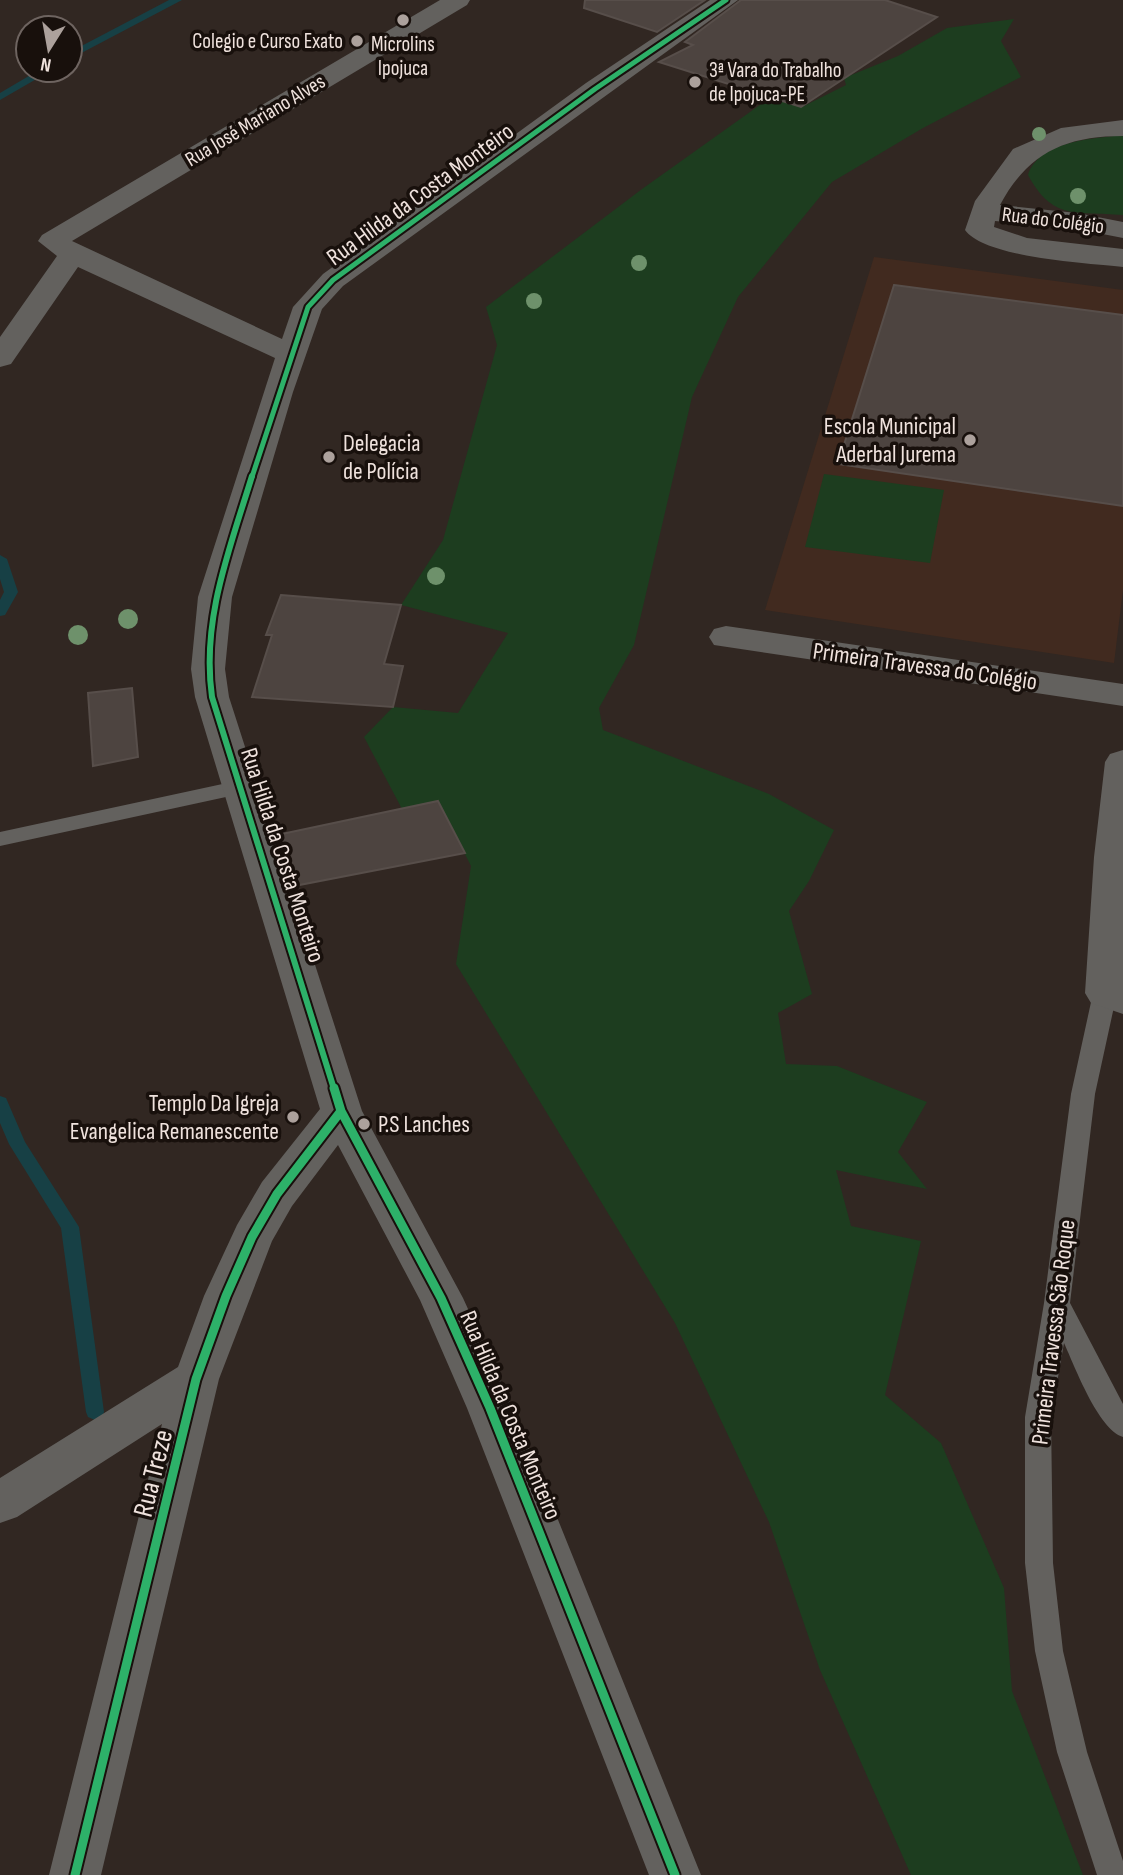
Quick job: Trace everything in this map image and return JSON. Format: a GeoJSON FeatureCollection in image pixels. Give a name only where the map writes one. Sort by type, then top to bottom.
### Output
{"type":"FeatureCollection","features":[{"type":"Feature","properties":{"kind":"street","name":"Rua José Mariano Alves"},"geometry":{"type":"LineString","coordinates":[[62,247],[458,0]]}},
{"type":"Feature","properties":{"kind":"street","name":"Rua Hilda da Costa Monteiro"},"geometry":{"type":"LineString","coordinates":[[675,1875],[490,1408],[441,1298],[341,1111],[212,697],[208,669],[215,597],[278,392],[308,307],[333,280],[595,89],[726,0]]}},
{"type":"Feature","properties":{"kind":"street","name":"Rua do Colégio"},"geometry":{"type":"LineString","coordinates":[[1123,128],[1077,132],[1053,139],[1021,156],[983,212],[979,230],[990,238],[1123,258]]}},
{"type":"Feature","properties":{"kind":"street","name":"Rua do Colégio"},"geometry":{"type":"LineString","coordinates":[[983,212],[1077,221],[1123,230]]}},
{"type":"Feature","properties":{"kind":"street"},"geometry":{"type":"LineString","coordinates":[[0,358],[62,247],[292,355]]}},
{"type":"Feature","properties":{"kind":"street","name":"Primeira Travessa do Colégio"},"geometry":{"type":"LineString","coordinates":[[726,637],[1123,695]]}},
{"type":"Feature","properties":{"kind":"street"},"geometry":{"type":"LineString","coordinates":[[1114,997],[1123,762]]}},
{"type":"Feature","properties":{"kind":"street","name":"Rua Treze"},"geometry":{"type":"LineString","coordinates":[[75,1875],[196,1379],[226,1296],[252,1237],[277,1194],[341,1111]]}},
{"type":"Feature","properties":{"kind":"street"},"geometry":{"type":"LineString","coordinates":[[0,1503],[196,1379]]}},
{"type":"Feature","properties":{"kind":"lane"},"geometry":{"type":"LineString","coordinates":[[2,839],[241,787]]}},
{"type":"Feature","properties":{"kind":"lane","name":"Primeira Travessa São Roque"},"geometry":{"type":"LineString","coordinates":[[1112,1875],[1072,1752],[1049,1651],[1039,1563],[1038,1417],[1057,1303],[1083,1094],[1114,997]]}},
{"type":"Feature","properties":{"kind":"lane"},"geometry":{"type":"LineString","coordinates":[[1057,1303],[1102,1394],[1123,1426]]}},
{"type":"Feature","properties":{"kind":"shaded area","name":"Escola Municipal Aderbal Jurema"},"geometry":{"type":"Polygon","coordinates":[[[874,257],[1123,290],[1123,590],[1114,663],[765,610],[874,257]]]}},
{"type":"Feature","properties":{"kind":"green space"},"geometry":{"type":"Polygon","coordinates":[[[1014,19],[1001,41],[1021,77],[923,128],[832,182],[738,297],[692,397],[634,645],[599,708],[603,730],[769,794],[834,830],[809,881],[789,911],[812,994],[778,1013],[786,1064],[837,1066],[927,1102],[898,1152],[927,1189],[836,1170],[851,1226],[921,1241],[885,1395],[941,1443],[1004,1588],[1012,1691],[1083,1875],[911,1875],[820,1670],[769,1522],[675,1323],[456,964],[471,866],[438,801],[402,809],[364,737],[393,707],[458,713],[508,633],[401,605],[443,540],[497,345],[486,307],[642,189],[771,97],[802,107],[846,85],[844,78],[898,56],[947,28],[1014,19]]]}},
{"type":"Feature","properties":{"kind":"green space"},"geometry":{"type":"Polygon","coordinates":[[[1123,135],[1123,215],[1078,213],[1056,207],[1037,190],[1028,175],[1034,163],[1055,148],[1082,140],[1123,135]]]}},
{"type":"Feature","properties":{"kind":"green space"},"geometry":{"type":"Polygon","coordinates":[[[824,474],[944,490],[930,563],[805,547],[824,474]]]}},
{"type":"Feature","properties":{"kind":"building"},"geometry":{"type":"Polygon","coordinates":[[[585,0],[705,0],[657,32],[584,8],[585,0]]]}},
{"type":"Feature","properties":{"kind":"building"},"geometry":{"type":"Polygon","coordinates":[[[741,0],[885,0],[937,17],[801,107],[659,62],[693,45],[685,42],[741,0]]]}},
{"type":"Feature","properties":{"kind":"building"},"geometry":{"type":"Polygon","coordinates":[[[894,285],[1123,315],[1123,506],[838,464],[894,285]]]}},
{"type":"Feature","properties":{"kind":"building"},"geometry":{"type":"Polygon","coordinates":[[[281,595],[401,605],[384,664],[403,666],[393,707],[252,697],[272,635],[266,635],[281,595]]]}},
{"type":"Feature","properties":{"kind":"building"},"geometry":{"type":"Polygon","coordinates":[[[132,688],[138,757],[93,766],[88,693],[132,688]]]}},
{"type":"Feature","properties":{"kind":"building"},"geometry":{"type":"Polygon","coordinates":[[[438,801],[465,853],[294,886],[277,835],[438,801]]]}},
{"type":"Feature","properties":{"kind":"waterway"},"geometry":{"type":"LineString","coordinates":[[84,49],[177,0]]}},
{"type":"Feature","properties":{"kind":"waterway"},"geometry":{"type":"LineString","coordinates":[[0,97],[23,84]]}},
{"type":"Feature","properties":{"kind":"waterway"},"geometry":{"type":"LineString","coordinates":[[0,559],[11,592],[0,612]]}},
{"type":"Feature","properties":{"kind":"waterway"},"geometry":{"type":"LineString","coordinates":[[0,1102],[17,1144],[70,1227],[95,1412]]}},
{"type":"Feature","properties":{"kind":"cycle path"},"geometry":{"type":"LineString","coordinates":[[675,1875],[490,1408],[441,1298],[341,1111],[212,697],[208,669],[215,597],[278,392],[308,307],[333,280],[595,89],[726,0]]}},
{"type":"Feature","properties":{"kind":"cycle path"},"geometry":{"type":"LineString","coordinates":[[75,1875],[196,1379],[226,1296],[252,1237],[277,1194],[341,1111]]}},
{"type":"Feature","properties":{"kind":"place","name":"Microlins Ipojuca"},"geometry":{"type":"Point","coordinates":[403,20]}},
{"type":"Feature","properties":{"kind":"place","name":"Colegio e Curso Exato"},"geometry":{"type":"Point","coordinates":[357,41]}},
{"type":"Feature","properties":{"kind":"place","name":"3ª Vara do Trabalho de Ipojuca-PE"},"geometry":{"type":"Point","coordinates":[695,82]}},
{"type":"Feature","properties":{"kind":"place","name":"Escola Municipal Aderbal Jurema"},"geometry":{"type":"Point","coordinates":[970,440]}},
{"type":"Feature","properties":{"kind":"place","name":"Delegacia de Polícia"},"geometry":{"type":"Point","coordinates":[329,457]}},
{"type":"Feature","properties":{"kind":"place","name":"Templo Da Igreja Evangelica Remanescente"},"geometry":{"type":"Point","coordinates":[293,1117]}},
{"type":"Feature","properties":{"kind":"place","name":"P.S Lanches"},"geometry":{"type":"Point","coordinates":[364,1124]}}]}
